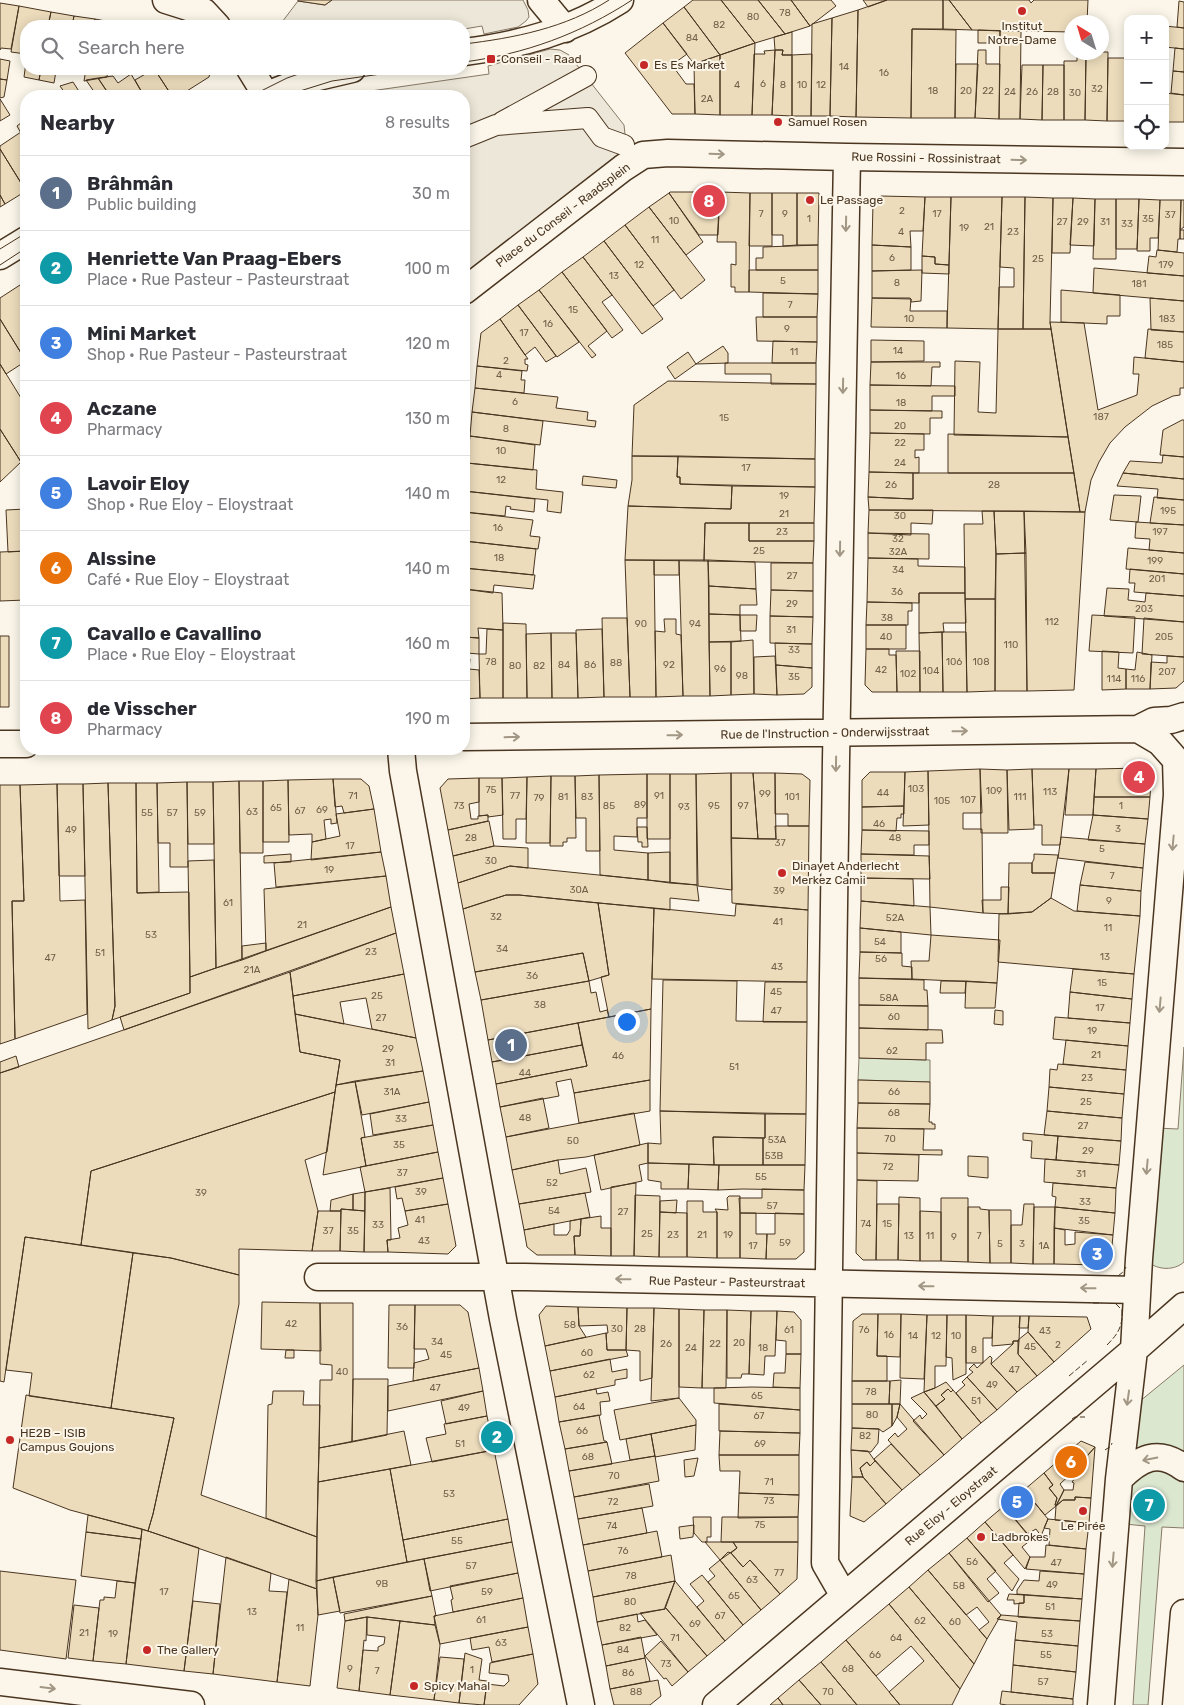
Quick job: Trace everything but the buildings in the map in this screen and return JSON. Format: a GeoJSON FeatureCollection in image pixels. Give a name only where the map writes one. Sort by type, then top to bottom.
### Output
{"type":"FeatureCollection","features":[{"type":"Feature","properties":{"kind":"street"},"geometry":{"type":"LineString","coordinates":[[171,0],[204,12],[211,20]]}},
{"type":"Feature","properties":{"kind":"street"},"geometry":{"type":"LineString","coordinates":[[541,0],[564,29]]}},
{"type":"Feature","properties":{"kind":"street"},"geometry":{"type":"LineString","coordinates":[[470,51],[519,43],[564,29],[594,16],[620,0]]}},
{"type":"Feature","properties":{"kind":"street"},"geometry":{"type":"LineString","coordinates":[[253,75],[262,90]]}},
{"type":"Feature","properties":{"kind":"street"},"geometry":{"type":"LineString","coordinates":[[280,90],[305,80],[326,75]]}},
{"type":"Feature","properties":{"kind":"street"},"geometry":{"type":"LineString","coordinates":[[470,136],[496,125],[586,76]]}},
{"type":"Feature","properties":{"kind":"street"},"geometry":{"type":"LineString","coordinates":[[496,125],[588,118],[602,137],[624,145]]}},
{"type":"Feature","properties":{"kind":"street","name":"Rue Rossini - Rossinistraat"},"geometry":{"type":"LineString","coordinates":[[668,153],[847,158],[1184,162]]}},
{"type":"Feature","properties":{"kind":"street","name":"Place du Conseil - Raadsplein"},"geometry":{"type":"LineString","coordinates":[[470,285],[623,168],[643,156],[668,153]]}},
{"type":"Feature","properties":{"kind":"street"},"geometry":{"type":"LineString","coordinates":[[844,1596],[825,1563],[847,158]]}},
{"type":"Feature","properties":{"kind":"street"},"geometry":{"type":"LineString","coordinates":[[0,256],[20,244]]}},
{"type":"Feature","properties":{"kind":"street","name":"Rue de l'Instruction - Onderwijsstraat"},"geometry":{"type":"LineString","coordinates":[[470,737],[1138,729],[1154,721],[1171,720],[1184,716]]}},
{"type":"Feature","properties":{"kind":"street"},"geometry":{"type":"LineString","coordinates":[[1101,1705],[1119,1479],[1134,1350],[1137,1290],[1177,795],[1176,760],[1160,742],[1138,729]]}},
{"type":"Feature","properties":{"kind":"street"},"geometry":{"type":"LineString","coordinates":[[0,744],[20,744]]}},
{"type":"Feature","properties":{"kind":"street"},"geometry":{"type":"LineString","coordinates":[[402,755],[495,1277],[581,1705]]}},
{"type":"Feature","properties":{"kind":"street","name":"Rue Pasteur - Pasteurstraat"},"geometry":{"type":"LineString","coordinates":[[318,1277],[495,1277],[1137,1290]]}},
{"type":"Feature","properties":{"kind":"street","name":"Rue Eloy - Eloystraat"},"geometry":{"type":"LineString","coordinates":[[716,1705],[1184,1306]]}},
{"type":"Feature","properties":{"kind":"street"},"geometry":{"type":"LineString","coordinates":[[1119,1479],[1132,1466],[1148,1457],[1173,1459],[1184,1468]]}},
{"type":"Feature","properties":{"kind":"street"},"geometry":{"type":"LineString","coordinates":[[1176,1705],[1184,1613]]}},
{"type":"Feature","properties":{"kind":"street"},"geometry":{"type":"LineString","coordinates":[[0,1682],[177,1704]]}},
{"type":"Feature","properties":{"kind":"green space"},"geometry":{"type":"Polygon","coordinates":[[[1184,1047],[1184,1262],[1176,1267],[1161,1268],[1148,1262],[1156,1128],[1178,1129],[1184,1047]]]}},
{"type":"Feature","properties":{"kind":"green space"},"geometry":{"type":"Polygon","coordinates":[[[859,1058],[930,1060],[930,1082],[858,1080],[859,1058]]]}},
{"type":"Feature","properties":{"kind":"green space"},"geometry":{"type":"Polygon","coordinates":[[[1184,1365],[1184,1460],[1137,1457],[1131,1444],[1134,1406],[1184,1365]]]}},
{"type":"Feature","properties":{"kind":"green space"},"geometry":{"type":"Polygon","coordinates":[[[1156,1468],[1175,1471],[1184,1483],[1184,1528],[1162,1527],[1148,1705],[1133,1705],[1145,1526],[1125,1524],[1129,1484],[1140,1473],[1156,1468]]]}},
{"type":"Feature","properties":{"kind":"shaded area"},"geometry":{"type":"Polygon","coordinates":[[[332,0],[523,0],[529,17],[518,27],[484,34],[482,26],[470,28],[470,20],[284,20],[298,1],[325,5],[332,0]]]}},
{"type":"Feature","properties":{"kind":"shaded area"},"geometry":{"type":"Polygon","coordinates":[[[550,49],[560,50],[569,55],[624,125],[625,134],[624,145],[618,155],[470,271],[470,90],[378,90],[489,74],[488,66],[550,49]]]}},
{"type":"Feature","properties":{"kind":"tram line"},"geometry":{"type":"LineString","coordinates":[[470,43],[502,39],[557,25],[592,10],[609,0]]}},
{"type":"Feature","properties":{"kind":"tram line"},"geometry":{"type":"LineString","coordinates":[[470,61],[509,54],[551,41],[592,23],[632,0]]}},
{"type":"Feature","properties":{"kind":"tram line"},"geometry":{"type":"LineString","coordinates":[[263,90],[296,75]]}},
{"type":"Feature","properties":{"kind":"tram line"},"geometry":{"type":"LineString","coordinates":[[303,90],[332,81],[374,75]]}},
{"type":"Feature","properties":{"kind":"tram line"},"geometry":{"type":"LineString","coordinates":[[0,249],[20,237]]}},
{"type":"Feature","properties":{"kind":"tram line"},"geometry":{"type":"LineString","coordinates":[[0,265],[20,252]]}},
{"type":"Feature","properties":{"kind":"fence"},"geometry":{"type":"LineString","coordinates":[[1118,1276],[1126,1267]]}},
{"type":"Feature","properties":{"kind":"fence"},"geometry":{"type":"LineString","coordinates":[[1093,1303],[1102,1303]]}},
{"type":"Feature","properties":{"kind":"fence"},"geometry":{"type":"LineString","coordinates":[[1107,1345],[1117,1333],[1122,1321],[1122,1310],[1116,1304]]}},
{"type":"Feature","properties":{"kind":"fence"},"geometry":{"type":"LineString","coordinates":[[1069,1376],[1088,1360]]}},
{"type":"Feature","properties":{"kind":"fence"},"geometry":{"type":"LineString","coordinates":[[1072,1419],[1075,1417],[1085,1417]]}},
{"type":"Feature","properties":{"kind":"fence"},"geometry":{"type":"LineString","coordinates":[[1105,1450],[1112,1443]]}},
{"type":"Feature","properties":{"kind":"place","name":"Institut Notre-Dame"},"geometry":{"type":"Point","coordinates":[1022,11]}},
{"type":"Feature","properties":{"kind":"place","name":"Conseil - Raad"},"geometry":{"type":"Point","coordinates":[491,59]}},
{"type":"Feature","properties":{"kind":"place","name":"Es Es Market"},"geometry":{"type":"Point","coordinates":[644,65]}},
{"type":"Feature","properties":{"kind":"place","name":"Samuel Rosen"},"geometry":{"type":"Point","coordinates":[778,122]}},
{"type":"Feature","properties":{"kind":"place","name":"Le Passage"},"geometry":{"type":"Point","coordinates":[810,200]}},
{"type":"Feature","properties":{"kind":"place","name":"de Visscher"},"geometry":{"type":"Point","coordinates":[709,201]}},
{"type":"Feature","properties":{"kind":"place","name":"Aczane"},"geometry":{"type":"Point","coordinates":[1139,777]}},
{"type":"Feature","properties":{"kind":"place","name":"Dinayet Anderlecht Merkez Camii"},"geometry":{"type":"Point","coordinates":[782,873]}},
{"type":"Feature","properties":{"kind":"place","name":"Brâhmân"},"geometry":{"type":"Point","coordinates":[511,1045]}},
{"type":"Feature","properties":{"kind":"place","name":"Mini Market"},"geometry":{"type":"Point","coordinates":[1097,1254]}},
{"type":"Feature","properties":{"kind":"place","name":"Henriette Van Praag-Ebers"},"geometry":{"type":"Point","coordinates":[497,1437]}},
{"type":"Feature","properties":{"kind":"place","name":"HE2B – ISIB Campus Goujons"},"geometry":{"type":"Point","coordinates":[10,1440]}},
{"type":"Feature","properties":{"kind":"place","name":"Alssine"},"geometry":{"type":"Point","coordinates":[1071,1462]}},
{"type":"Feature","properties":{"kind":"place","name":"Lavoir Eloy"},"geometry":{"type":"Point","coordinates":[1017,1502]}},
{"type":"Feature","properties":{"kind":"place","name":"Cavallo e Cavallino"},"geometry":{"type":"Point","coordinates":[1149,1505]}},
{"type":"Feature","properties":{"kind":"place","name":"Le Pirée"},"geometry":{"type":"Point","coordinates":[1083,1511]}},
{"type":"Feature","properties":{"kind":"place","name":"Ladbrokes"},"geometry":{"type":"Point","coordinates":[981,1537]}},
{"type":"Feature","properties":{"kind":"place","name":"The Gallery"},"geometry":{"type":"Point","coordinates":[147,1650]}},
{"type":"Feature","properties":{"kind":"place","name":"Spicy Mahal"},"geometry":{"type":"Point","coordinates":[414,1686]}}]}
